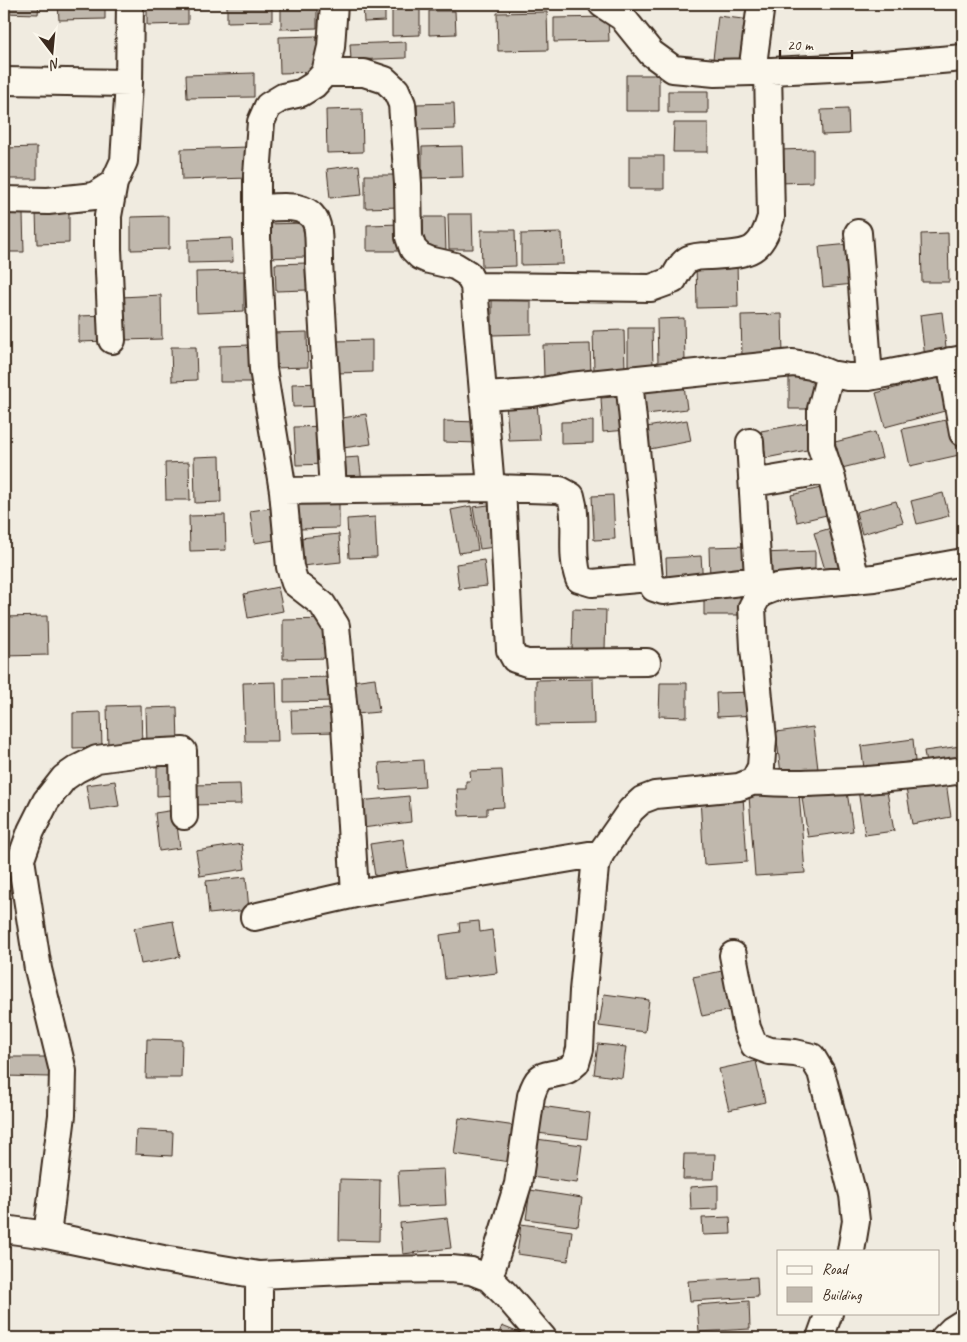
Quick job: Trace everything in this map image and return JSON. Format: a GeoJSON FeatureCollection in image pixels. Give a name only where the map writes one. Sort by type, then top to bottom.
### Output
{"type":"FeatureCollection","features":[{"type":"Feature","properties":{"kind":"street"},"geometry":{"type":"LineString","coordinates":[[112,340],[108,216],[114,183],[124,161],[129,83],[130,4]]}},
{"type":"Feature","properties":{"kind":"street"},"geometry":{"type":"LineString","coordinates":[[334,4],[331,47],[324,73],[314,85],[301,93],[283,97],[268,106],[260,122],[257,175],[258,284],[263,369],[282,491],[290,567],[295,583],[322,604],[336,626],[345,724],[355,894]]}},
{"type":"Feature","properties":{"kind":"street"},"geometry":{"type":"LineString","coordinates":[[602,4],[622,17],[651,54],[673,69],[715,73],[873,66],[963,58]]}},
{"type":"Feature","properties":{"kind":"street"},"geometry":{"type":"LineString","coordinates":[[474,286],[651,288],[673,280],[681,266],[688,259],[701,256],[743,253],[757,247],[766,234],[771,217],[760,71],[761,4]]}},
{"type":"Feature","properties":{"kind":"street"},"geometry":{"type":"LineString","coordinates":[[324,73],[364,73],[385,80],[396,90],[402,104],[408,184],[409,237],[413,249],[420,256],[429,260],[455,266],[468,274],[474,286],[484,396],[496,488],[510,650],[515,659],[527,663],[647,662]]}},
{"type":"Feature","properties":{"kind":"street"},"geometry":{"type":"LineString","coordinates":[[4,81],[129,83]]}},
{"type":"Feature","properties":{"kind":"street"},"geometry":{"type":"LineString","coordinates":[[4,200],[48,201],[94,196],[114,183]]}},
{"type":"Feature","properties":{"kind":"street"},"geometry":{"type":"LineString","coordinates":[[257,209],[298,207],[315,218],[318,230],[333,490]]}},
{"type":"Feature","properties":{"kind":"street"},"geometry":{"type":"LineString","coordinates":[[858,233],[869,377]]}},
{"type":"Feature","properties":{"kind":"street"},"geometry":{"type":"LineString","coordinates":[[484,396],[532,393],[570,386],[794,363],[811,366],[830,374],[848,377],[869,377],[957,360],[963,433]]}},
{"type":"Feature","properties":{"kind":"street"},"geometry":{"type":"LineString","coordinates":[[830,374],[821,409],[821,447],[829,470],[856,580]]}},
{"type":"Feature","properties":{"kind":"street"},"geometry":{"type":"LineString","coordinates":[[629,380],[649,578],[654,588],[663,591],[777,587],[856,580],[963,562]]}},
{"type":"Feature","properties":{"kind":"street"},"geometry":{"type":"LineString","coordinates":[[750,442],[759,587],[752,606],[763,739],[761,767],[754,781]]}},
{"type":"Feature","properties":{"kind":"street"},"geometry":{"type":"LineString","coordinates":[[753,482],[829,470]]}},
{"type":"Feature","properties":{"kind":"street"},"geometry":{"type":"LineString","coordinates":[[282,491],[496,488],[560,490],[571,496],[575,509],[574,565],[579,579],[592,582],[649,578]]}},
{"type":"Feature","properties":{"kind":"street"},"geometry":{"type":"LineString","coordinates":[[47,1235],[62,1115],[63,1071],[38,969],[20,859],[46,801],[64,778],[97,759],[142,753],[182,751],[184,816]]}},
{"type":"Feature","properties":{"kind":"street"},"geometry":{"type":"LineString","coordinates":[[488,1278],[518,1184],[531,1096],[535,1084],[544,1075],[567,1070],[576,1063],[580,1049],[583,991],[595,867],[601,853],[631,810],[642,800],[655,795],[739,787],[754,781],[803,784],[912,776],[963,770]]}},
{"type":"Feature","properties":{"kind":"street"},"geometry":{"type":"LineString","coordinates":[[254,917],[355,894],[601,853]]}},
{"type":"Feature","properties":{"kind":"street"},"geometry":{"type":"LineString","coordinates":[[733,956],[747,1028],[754,1045],[770,1052],[796,1053],[812,1057],[821,1072],[853,1195],[856,1221],[851,1250]]}},
{"type":"Feature","properties":{"kind":"street"},"geometry":{"type":"LineString","coordinates":[[4,1228],[163,1259],[259,1275],[367,1270],[452,1269],[471,1271],[488,1278],[505,1294],[543,1338]]}},
{"type":"Feature","properties":{"kind":"street"},"geometry":{"type":"LineString","coordinates":[[259,1275],[259,1338]]}},
{"type":"Feature","properties":{"kind":"street"},"geometry":{"type":"LineString","coordinates":[[820,1338],[829,1314]]}},
{"type":"Feature","properties":{"kind":"street"},"geometry":{"type":"LineString","coordinates":[[944,1338],[963,1323]]}},
{"type":"Feature","properties":{"kind":"building"},"geometry":{"type":"Polygon","coordinates":[[[4,4],[39,4],[38,14],[4,13],[4,4]]]}},
{"type":"Feature","properties":{"kind":"building"},"geometry":{"type":"Polygon","coordinates":[[[58,4],[105,4],[105,19],[59,20],[58,4]]]}},
{"type":"Feature","properties":{"kind":"building"},"geometry":{"type":"Polygon","coordinates":[[[147,4],[188,4],[188,24],[147,25],[147,4]]]}},
{"type":"Feature","properties":{"kind":"building"},"geometry":{"type":"Polygon","coordinates":[[[227,4],[272,4],[272,21],[227,22],[227,4]]]}},
{"type":"Feature","properties":{"kind":"building"},"geometry":{"type":"Polygon","coordinates":[[[281,4],[317,4],[317,28],[281,29],[281,4]]]}},
{"type":"Feature","properties":{"kind":"building"},"geometry":{"type":"Polygon","coordinates":[[[363,5],[385,5],[385,21],[364,22],[363,5]]]}},
{"type":"Feature","properties":{"kind":"building"},"geometry":{"type":"Polygon","coordinates":[[[420,5],[420,35],[392,36],[392,6],[420,5]]]}},
{"type":"Feature","properties":{"kind":"building"},"geometry":{"type":"Polygon","coordinates":[[[429,11],[455,11],[456,34],[429,35],[429,11]]]}},
{"type":"Feature","properties":{"kind":"building"},"geometry":{"type":"Polygon","coordinates":[[[547,12],[548,50],[498,51],[497,13],[547,12]]]}},
{"type":"Feature","properties":{"kind":"building"},"geometry":{"type":"Polygon","coordinates":[[[718,16],[751,20],[747,62],[713,59],[718,16]]]}},
{"type":"Feature","properties":{"kind":"building"},"geometry":{"type":"Polygon","coordinates":[[[608,17],[609,41],[554,42],[554,18],[608,17]]]}},
{"type":"Feature","properties":{"kind":"building"},"geometry":{"type":"Polygon","coordinates":[[[317,36],[318,72],[280,73],[279,37],[317,36]]]}},
{"type":"Feature","properties":{"kind":"building"},"geometry":{"type":"Polygon","coordinates":[[[406,42],[406,58],[351,60],[350,44],[406,42]]]}},
{"type":"Feature","properties":{"kind":"building"},"geometry":{"type":"Polygon","coordinates":[[[254,73],[254,97],[187,98],[186,75],[254,73]]]}},
{"type":"Feature","properties":{"kind":"building"},"geometry":{"type":"Polygon","coordinates":[[[626,75],[659,75],[659,111],[626,111],[626,75]]]}},
{"type":"Feature","properties":{"kind":"building"},"geometry":{"type":"Polygon","coordinates":[[[668,91],[708,91],[708,113],[668,113],[668,91]]]}},
{"type":"Feature","properties":{"kind":"building"},"geometry":{"type":"Polygon","coordinates":[[[454,103],[455,129],[418,130],[417,104],[454,103]]]}},
{"type":"Feature","properties":{"kind":"building"},"geometry":{"type":"Polygon","coordinates":[[[362,109],[363,152],[327,153],[326,110],[362,109]]]}},
{"type":"Feature","properties":{"kind":"building"},"geometry":{"type":"Polygon","coordinates":[[[848,109],[849,134],[822,135],[821,110],[848,109]]]}},
{"type":"Feature","properties":{"kind":"building"},"geometry":{"type":"Polygon","coordinates":[[[674,123],[708,123],[708,152],[673,152],[674,123]]]}},
{"type":"Feature","properties":{"kind":"building"},"geometry":{"type":"Polygon","coordinates":[[[462,146],[463,177],[422,178],[422,147],[462,146]]]}},
{"type":"Feature","properties":{"kind":"building"},"geometry":{"type":"Polygon","coordinates":[[[37,147],[37,179],[5,179],[5,148],[37,147]]]}},
{"type":"Feature","properties":{"kind":"building"},"geometry":{"type":"Polygon","coordinates":[[[248,147],[249,178],[182,180],[181,149],[248,147]]]}},
{"type":"Feature","properties":{"kind":"building"},"geometry":{"type":"Polygon","coordinates":[[[813,149],[813,182],[779,183],[778,150],[813,149]]]}},
{"type":"Feature","properties":{"kind":"building"},"geometry":{"type":"Polygon","coordinates":[[[629,156],[664,156],[664,189],[629,189],[629,156]]]}},
{"type":"Feature","properties":{"kind":"building"},"geometry":{"type":"Polygon","coordinates":[[[359,165],[362,195],[330,198],[327,169],[359,165]]]}},
{"type":"Feature","properties":{"kind":"building"},"geometry":{"type":"Polygon","coordinates":[[[365,175],[401,175],[401,207],[365,208],[365,175]]]}},
{"type":"Feature","properties":{"kind":"building"},"geometry":{"type":"Polygon","coordinates":[[[69,211],[69,243],[37,244],[36,212],[69,211]]]}},
{"type":"Feature","properties":{"kind":"building"},"geometry":{"type":"Polygon","coordinates":[[[4,214],[23,214],[24,252],[4,252],[4,214]]]}},
{"type":"Feature","properties":{"kind":"building"},"geometry":{"type":"Polygon","coordinates":[[[448,214],[472,214],[473,249],[449,249],[448,214]]]}},
{"type":"Feature","properties":{"kind":"building"},"geometry":{"type":"Polygon","coordinates":[[[169,216],[169,249],[131,250],[131,217],[169,216]]]}},
{"type":"Feature","properties":{"kind":"building"},"geometry":{"type":"Polygon","coordinates":[[[423,217],[445,217],[446,252],[424,253],[423,217]]]}},
{"type":"Feature","properties":{"kind":"building"},"geometry":{"type":"Polygon","coordinates":[[[305,223],[305,257],[265,258],[265,224],[305,223]]]}},
{"type":"Feature","properties":{"kind":"building"},"geometry":{"type":"Polygon","coordinates":[[[402,224],[402,251],[367,251],[367,225],[402,224]]]}},
{"type":"Feature","properties":{"kind":"building"},"geometry":{"type":"Polygon","coordinates":[[[481,230],[515,230],[516,266],[482,267],[481,230]]]}},
{"type":"Feature","properties":{"kind":"building"},"geometry":{"type":"Polygon","coordinates":[[[562,233],[563,264],[521,265],[521,234],[562,233]]]}},
{"type":"Feature","properties":{"kind":"building"},"geometry":{"type":"Polygon","coordinates":[[[948,233],[949,282],[922,282],[921,234],[948,233]]]}},
{"type":"Feature","properties":{"kind":"building"},"geometry":{"type":"Polygon","coordinates":[[[232,238],[233,262],[188,263],[188,240],[232,238]]]}},
{"type":"Feature","properties":{"kind":"building"},"geometry":{"type":"Polygon","coordinates":[[[850,244],[854,284],[823,287],[819,247],[850,244]]]}},
{"type":"Feature","properties":{"kind":"building"},"geometry":{"type":"Polygon","coordinates":[[[737,262],[738,307],[697,308],[696,263],[737,262]]]}},
{"type":"Feature","properties":{"kind":"building"},"geometry":{"type":"Polygon","coordinates":[[[306,263],[307,290],[276,291],[275,264],[306,263]]]}},
{"type":"Feature","properties":{"kind":"building"},"geometry":{"type":"Polygon","coordinates":[[[244,271],[244,311],[197,313],[196,272],[244,271]]]}},
{"type":"Feature","properties":{"kind":"building"},"geometry":{"type":"Polygon","coordinates":[[[531,294],[531,334],[492,335],[492,295],[531,294]]]}},
{"type":"Feature","properties":{"kind":"building"},"geometry":{"type":"Polygon","coordinates":[[[161,295],[162,339],[122,340],[121,297],[161,295]]]}},
{"type":"Feature","properties":{"kind":"building"},"geometry":{"type":"Polygon","coordinates":[[[942,312],[947,356],[925,358],[920,315],[942,312]]]}},
{"type":"Feature","properties":{"kind":"building"},"geometry":{"type":"Polygon","coordinates":[[[782,314],[783,356],[742,357],[741,315],[782,314]]]}},
{"type":"Feature","properties":{"kind":"building"},"geometry":{"type":"Polygon","coordinates":[[[107,315],[107,341],[79,342],[79,316],[107,315]]]}},
{"type":"Feature","properties":{"kind":"building"},"geometry":{"type":"Polygon","coordinates":[[[684,318],[685,362],[658,363],[657,319],[684,318]]]}},
{"type":"Feature","properties":{"kind":"building"},"geometry":{"type":"Polygon","coordinates":[[[628,328],[652,328],[653,366],[628,367],[628,328]]]}},
{"type":"Feature","properties":{"kind":"building"},"geometry":{"type":"Polygon","coordinates":[[[624,330],[625,369],[594,370],[593,331],[624,330]]]}},
{"type":"Feature","properties":{"kind":"building"},"geometry":{"type":"Polygon","coordinates":[[[307,332],[308,367],[273,368],[272,333],[307,332]]]}},
{"type":"Feature","properties":{"kind":"building"},"geometry":{"type":"Polygon","coordinates":[[[372,340],[372,372],[337,373],[336,341],[372,340]]]}},
{"type":"Feature","properties":{"kind":"building"},"geometry":{"type":"Polygon","coordinates":[[[590,344],[591,376],[544,377],[543,345],[590,344]]]}},
{"type":"Feature","properties":{"kind":"building"},"geometry":{"type":"Polygon","coordinates":[[[251,345],[252,382],[220,382],[220,346],[251,345]]]}},
{"type":"Feature","properties":{"kind":"building"},"geometry":{"type":"Polygon","coordinates":[[[171,347],[196,347],[197,380],[172,381],[171,347]]]}},
{"type":"Feature","properties":{"kind":"building"},"geometry":{"type":"Polygon","coordinates":[[[948,374],[956,408],[885,427],[876,393],[948,374]]]}},
{"type":"Feature","properties":{"kind":"building"},"geometry":{"type":"Polygon","coordinates":[[[812,376],[813,409],[789,409],[789,377],[812,376]]]}},
{"type":"Feature","properties":{"kind":"building"},"geometry":{"type":"Polygon","coordinates":[[[325,383],[326,406],[293,407],[292,384],[325,383]]]}},
{"type":"Feature","properties":{"kind":"building"},"geometry":{"type":"Polygon","coordinates":[[[684,385],[687,409],[639,415],[636,391],[684,385]]]}},
{"type":"Feature","properties":{"kind":"building"},"geometry":{"type":"Polygon","coordinates":[[[626,396],[628,430],[603,432],[601,398],[626,396]]]}},
{"type":"Feature","properties":{"kind":"building"},"geometry":{"type":"Polygon","coordinates":[[[537,402],[540,440],[509,441],[506,404],[537,402]]]}},
{"type":"Feature","properties":{"kind":"building"},"geometry":{"type":"Polygon","coordinates":[[[366,414],[371,444],[336,449],[331,420],[366,414]]]}},
{"type":"Feature","properties":{"kind":"building"},"geometry":{"type":"Polygon","coordinates":[[[951,419],[959,455],[910,466],[902,429],[951,419]]]}},
{"type":"Feature","properties":{"kind":"building"},"geometry":{"type":"Polygon","coordinates":[[[687,420],[691,441],[645,450],[641,428],[687,420]]]}},
{"type":"Feature","properties":{"kind":"building"},"geometry":{"type":"Polygon","coordinates":[[[444,421],[480,422],[479,443],[444,442],[444,421]]]}},
{"type":"Feature","properties":{"kind":"building"},"geometry":{"type":"Polygon","coordinates":[[[593,421],[593,443],[561,444],[561,422],[593,421]]]}},
{"type":"Feature","properties":{"kind":"building"},"geometry":{"type":"Polygon","coordinates":[[[811,422],[817,448],[766,458],[761,431],[811,422]]]}},
{"type":"Feature","properties":{"kind":"building"},"geometry":{"type":"Polygon","coordinates":[[[326,426],[328,464],[296,465],[294,427],[326,426]]]}},
{"type":"Feature","properties":{"kind":"building"},"geometry":{"type":"Polygon","coordinates":[[[875,432],[882,458],[842,468],[835,442],[875,432]]]}},
{"type":"Feature","properties":{"kind":"building"},"geometry":{"type":"Polygon","coordinates":[[[220,456],[221,502],[195,503],[194,457],[220,456]]]}},
{"type":"Feature","properties":{"kind":"building"},"geometry":{"type":"Polygon","coordinates":[[[359,457],[362,482],[347,484],[345,458],[359,457]]]}},
{"type":"Feature","properties":{"kind":"building"},"geometry":{"type":"Polygon","coordinates":[[[189,462],[190,500],[166,500],[165,463],[189,462]]]}},
{"type":"Feature","properties":{"kind":"building"},"geometry":{"type":"Polygon","coordinates":[[[829,486],[835,513],[797,522],[791,495],[829,486]]]}},
{"type":"Feature","properties":{"kind":"building"},"geometry":{"type":"Polygon","coordinates":[[[943,493],[949,516],[917,524],[911,501],[943,493]]]}},
{"type":"Feature","properties":{"kind":"building"},"geometry":{"type":"Polygon","coordinates":[[[613,495],[615,539],[594,540],[592,496],[613,495]]]}},
{"type":"Feature","properties":{"kind":"building"},"geometry":{"type":"Polygon","coordinates":[[[896,501],[903,522],[862,534],[856,512],[896,501]]]}},
{"type":"Feature","properties":{"kind":"building"},"geometry":{"type":"Polygon","coordinates":[[[298,504],[339,504],[339,528],[298,529],[298,504]]]}},
{"type":"Feature","properties":{"kind":"building"},"geometry":{"type":"Polygon","coordinates":[[[496,504],[502,546],[480,549],[473,507],[496,504]]]}},
{"type":"Feature","properties":{"kind":"building"},"geometry":{"type":"Polygon","coordinates":[[[471,506],[478,550],[459,553],[451,510],[471,506]]]}},
{"type":"Feature","properties":{"kind":"building"},"geometry":{"type":"Polygon","coordinates":[[[271,508],[275,540],[254,543],[250,511],[271,508]]]}},
{"type":"Feature","properties":{"kind":"building"},"geometry":{"type":"Polygon","coordinates":[[[225,515],[226,550],[190,551],[189,516],[225,515]]]}},
{"type":"Feature","properties":{"kind":"building"},"geometry":{"type":"Polygon","coordinates":[[[375,517],[377,557],[349,558],[347,519],[375,517]]]}},
{"type":"Feature","properties":{"kind":"building"},"geometry":{"type":"Polygon","coordinates":[[[838,526],[849,566],[826,573],[814,533],[838,526]]]}},
{"type":"Feature","properties":{"kind":"building"},"geometry":{"type":"Polygon","coordinates":[[[339,534],[341,562],[302,566],[300,538],[339,534]]]}},
{"type":"Feature","properties":{"kind":"building"},"geometry":{"type":"Polygon","coordinates":[[[746,546],[748,579],[710,580],[709,547],[746,546]]]}},
{"type":"Feature","properties":{"kind":"building"},"geometry":{"type":"Polygon","coordinates":[[[815,551],[815,574],[762,576],[761,553],[815,551]]]}},
{"type":"Feature","properties":{"kind":"building"},"geometry":{"type":"Polygon","coordinates":[[[701,556],[703,584],[667,586],[666,558],[701,556]]]}},
{"type":"Feature","properties":{"kind":"building"},"geometry":{"type":"Polygon","coordinates":[[[484,560],[487,586],[459,589],[456,564],[484,560]]]}},
{"type":"Feature","properties":{"kind":"building"},"geometry":{"type":"Polygon","coordinates":[[[278,587],[283,611],[248,618],[244,594],[278,587]]]}},
{"type":"Feature","properties":{"kind":"building"},"geometry":{"type":"Polygon","coordinates":[[[704,589],[744,589],[744,615],[704,615],[704,589]]]}},
{"type":"Feature","properties":{"kind":"building"},"geometry":{"type":"Polygon","coordinates":[[[573,609],[606,610],[605,650],[572,650],[573,609]]]}},
{"type":"Feature","properties":{"kind":"building"},"geometry":{"type":"Polygon","coordinates":[[[47,616],[48,655],[4,656],[4,617],[47,616]]]}},
{"type":"Feature","properties":{"kind":"building"},"geometry":{"type":"Polygon","coordinates":[[[329,619],[330,658],[283,659],[283,620],[329,619]]]}},
{"type":"Feature","properties":{"kind":"building"},"geometry":{"type":"Polygon","coordinates":[[[334,677],[335,701],[284,702],[284,678],[334,677]]]}},
{"type":"Feature","properties":{"kind":"building"},"geometry":{"type":"Polygon","coordinates":[[[375,678],[379,712],[356,714],[352,681],[375,678]]]}},
{"type":"Feature","properties":{"kind":"building"},"geometry":{"type":"Polygon","coordinates":[[[593,679],[594,724],[536,725],[536,680],[593,679]]]}},
{"type":"Feature","properties":{"kind":"building"},"geometry":{"type":"Polygon","coordinates":[[[276,682],[278,741],[245,741],[243,683],[276,682]]]}},
{"type":"Feature","properties":{"kind":"building"},"geometry":{"type":"Polygon","coordinates":[[[660,683],[687,683],[687,717],[659,716],[660,683]]]}},
{"type":"Feature","properties":{"kind":"building"},"geometry":{"type":"Polygon","coordinates":[[[756,692],[757,715],[717,717],[716,693],[756,692]]]}},
{"type":"Feature","properties":{"kind":"building"},"geometry":{"type":"Polygon","coordinates":[[[141,705],[142,749],[108,749],[107,706],[141,705]]]}},
{"type":"Feature","properties":{"kind":"building"},"geometry":{"type":"Polygon","coordinates":[[[177,707],[178,745],[147,746],[146,708],[177,707]]]}},
{"type":"Feature","properties":{"kind":"building"},"geometry":{"type":"Polygon","coordinates":[[[336,709],[337,732],[292,733],[291,710],[336,709]]]}},
{"type":"Feature","properties":{"kind":"building"},"geometry":{"type":"Polygon","coordinates":[[[101,712],[102,747],[73,748],[73,713],[101,712]]]}},
{"type":"Feature","properties":{"kind":"building"},"geometry":{"type":"Polygon","coordinates":[[[813,727],[818,769],[781,774],[776,732],[813,727]]]}},
{"type":"Feature","properties":{"kind":"building"},"geometry":{"type":"Polygon","coordinates":[[[913,739],[915,761],[864,768],[861,746],[913,739]]]}},
{"type":"Feature","properties":{"kind":"building"},"geometry":{"type":"Polygon","coordinates":[[[961,746],[963,766],[927,771],[924,751],[961,746]]]}},
{"type":"Feature","properties":{"kind":"building"},"geometry":{"type":"Polygon","coordinates":[[[423,760],[425,787],[381,790],[379,763],[423,760]]]}},
{"type":"Feature","properties":{"kind":"building"},"geometry":{"type":"Polygon","coordinates":[[[157,765],[175,765],[176,795],[157,796],[157,765]]]}},
{"type":"Feature","properties":{"kind":"building"},"geometry":{"type":"Polygon","coordinates":[[[502,770],[504,807],[487,808],[487,815],[459,816],[457,789],[466,789],[466,781],[471,781],[470,771],[502,770]]]}},
{"type":"Feature","properties":{"kind":"building"},"geometry":{"type":"Polygon","coordinates":[[[945,775],[951,817],[912,824],[905,782],[945,775]]]}},
{"type":"Feature","properties":{"kind":"building"},"geometry":{"type":"Polygon","coordinates":[[[115,781],[119,806],[90,810],[86,785],[115,781]]]}},
{"type":"Feature","properties":{"kind":"building"},"geometry":{"type":"Polygon","coordinates":[[[240,784],[241,804],[192,805],[192,785],[240,784]]]}},
{"type":"Feature","properties":{"kind":"building"},"geometry":{"type":"Polygon","coordinates":[[[886,786],[894,831],[865,835],[858,790],[886,786]]]}},
{"type":"Feature","properties":{"kind":"building"},"geometry":{"type":"Polygon","coordinates":[[[799,792],[805,873],[755,876],[749,796],[799,792]]]}},
{"type":"Feature","properties":{"kind":"building"},"geometry":{"type":"Polygon","coordinates":[[[847,792],[853,831],[808,837],[802,798],[847,792]]]}},
{"type":"Feature","properties":{"kind":"building"},"geometry":{"type":"Polygon","coordinates":[[[409,796],[411,822],[362,828],[359,801],[409,796]]]}},
{"type":"Feature","properties":{"kind":"building"},"geometry":{"type":"Polygon","coordinates":[[[743,796],[747,862],[704,865],[700,798],[743,796]]]}},
{"type":"Feature","properties":{"kind":"building"},"geometry":{"type":"Polygon","coordinates":[[[175,810],[180,848],[159,851],[155,813],[175,810]]]}},
{"type":"Feature","properties":{"kind":"building"},"geometry":{"type":"Polygon","coordinates":[[[403,839],[408,871],[375,876],[370,844],[403,839]]]}},
{"type":"Feature","properties":{"kind":"building"},"geometry":{"type":"Polygon","coordinates":[[[242,844],[245,869],[200,876],[196,851],[242,844]]]}},
{"type":"Feature","properties":{"kind":"building"},"geometry":{"type":"Polygon","coordinates":[[[246,877],[249,910],[209,914],[206,881],[246,877]]]}},
{"type":"Feature","properties":{"kind":"building"},"geometry":{"type":"Polygon","coordinates":[[[173,921],[180,957],[141,964],[134,928],[173,921]]]}},
{"type":"Feature","properties":{"kind":"building"},"geometry":{"type":"Polygon","coordinates":[[[479,921],[480,932],[492,930],[497,973],[445,979],[440,935],[460,932],[459,923],[479,921]]]}},
{"type":"Feature","properties":{"kind":"building"},"geometry":{"type":"Polygon","coordinates":[[[727,970],[736,1009],[702,1016],[693,977],[727,970]]]}},
{"type":"Feature","properties":{"kind":"building"},"geometry":{"type":"Polygon","coordinates":[[[604,994],[649,1000],[645,1032],[599,1026],[604,994]]]}},
{"type":"Feature","properties":{"kind":"building"},"geometry":{"type":"Polygon","coordinates":[[[147,1039],[182,1040],[181,1078],[146,1078],[147,1039]]]}},
{"type":"Feature","properties":{"kind":"building"},"geometry":{"type":"Polygon","coordinates":[[[598,1044],[626,1047],[622,1078],[594,1074],[598,1044]]]}},
{"type":"Feature","properties":{"kind":"building"},"geometry":{"type":"Polygon","coordinates":[[[4,1057],[50,1057],[50,1077],[4,1076],[4,1057]]]}},
{"type":"Feature","properties":{"kind":"building"},"geometry":{"type":"Polygon","coordinates":[[[756,1061],[765,1102],[729,1110],[719,1069],[756,1061]]]}},
{"type":"Feature","properties":{"kind":"building"},"geometry":{"type":"Polygon","coordinates":[[[541,1106],[590,1113],[587,1139],[537,1133],[541,1106]]]}},
{"type":"Feature","properties":{"kind":"building"},"geometry":{"type":"Polygon","coordinates":[[[459,1118],[523,1127],[517,1163],[454,1154],[459,1118]]]}},
{"type":"Feature","properties":{"kind":"building"},"geometry":{"type":"Polygon","coordinates":[[[136,1130],[173,1132],[172,1156],[135,1154],[136,1130]]]}},
{"type":"Feature","properties":{"kind":"building"},"geometry":{"type":"Polygon","coordinates":[[[536,1139],[582,1145],[577,1183],[531,1177],[536,1139]]]}},
{"type":"Feature","properties":{"kind":"building"},"geometry":{"type":"Polygon","coordinates":[[[684,1154],[715,1154],[714,1179],[683,1179],[684,1154]]]}},
{"type":"Feature","properties":{"kind":"building"},"geometry":{"type":"Polygon","coordinates":[[[444,1169],[446,1205],[400,1207],[398,1171],[444,1169]]]}},
{"type":"Feature","properties":{"kind":"building"},"geometry":{"type":"Polygon","coordinates":[[[340,1179],[380,1180],[379,1241],[339,1240],[340,1179]]]}},
{"type":"Feature","properties":{"kind":"building"},"geometry":{"type":"Polygon","coordinates":[[[718,1185],[718,1209],[691,1210],[690,1187],[718,1185]]]}},
{"type":"Feature","properties":{"kind":"building"},"geometry":{"type":"Polygon","coordinates":[[[530,1190],[582,1198],[578,1226],[526,1219],[530,1190]]]}},
{"type":"Feature","properties":{"kind":"building"},"geometry":{"type":"Polygon","coordinates":[[[730,1217],[731,1234],[703,1235],[702,1218],[730,1217]]]}},
{"type":"Feature","properties":{"kind":"building"},"geometry":{"type":"Polygon","coordinates":[[[447,1218],[451,1248],[403,1254],[400,1223],[447,1218]]]}},
{"type":"Feature","properties":{"kind":"building"},"geometry":{"type":"Polygon","coordinates":[[[521,1224],[572,1231],[568,1261],[517,1254],[521,1224]]]}},
{"type":"Feature","properties":{"kind":"building"},"geometry":{"type":"Polygon","coordinates":[[[757,1277],[758,1297],[690,1301],[688,1281],[757,1277]]]}},
{"type":"Feature","properties":{"kind":"building"},"geometry":{"type":"Polygon","coordinates":[[[749,1301],[750,1329],[699,1332],[697,1305],[749,1301]]]}},
{"type":"Feature","properties":{"kind":"building"},"geometry":{"type":"Polygon","coordinates":[[[502,1326],[532,1338],[497,1338],[502,1326]]]}}]}
